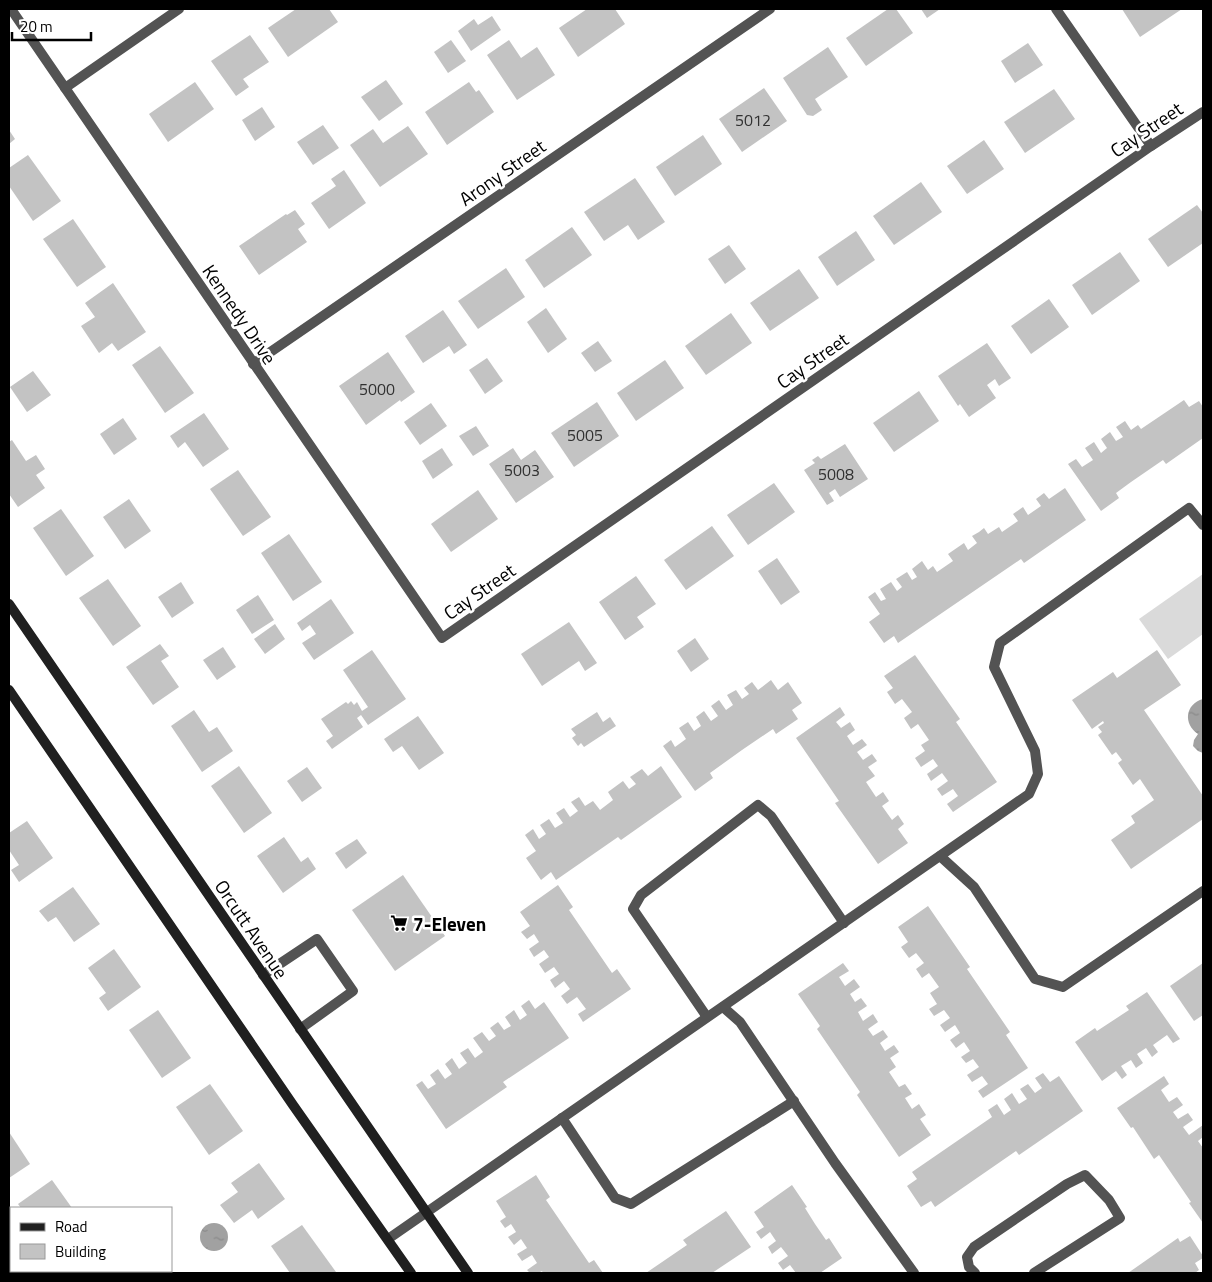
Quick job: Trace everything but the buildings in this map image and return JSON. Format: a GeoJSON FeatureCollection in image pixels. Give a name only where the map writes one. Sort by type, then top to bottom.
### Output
{"type":"FeatureCollection","features":[{"type":"Feature","properties":{"kind":"main road","name":"Orcutt Avenue"},"geometry":{"type":"LineString","coordinates":[[9,604],[468,1273]]}},
{"type":"Feature","properties":{"kind":"main road"},"geometry":{"type":"LineString","coordinates":[[9,690],[293,1105],[411,1273]]}},
{"type":"Feature","properties":{"kind":"street","name":"Kennedy Drive"},"geometry":{"type":"LineString","coordinates":[[10,9],[442,638]]}},
{"type":"Feature","properties":{"kind":"street"},"geometry":{"type":"LineString","coordinates":[[64,88],[179,9]]}},
{"type":"Feature","properties":{"kind":"street","name":"Arony Street"},"geometry":{"type":"LineString","coordinates":[[253,364],[770,9]]}},
{"type":"Feature","properties":{"kind":"street"},"geometry":{"type":"LineString","coordinates":[[1056,9],[1151,146]]}},
{"type":"Feature","properties":{"kind":"street","name":"Cay Street"},"geometry":{"type":"LineString","coordinates":[[442,638],[1151,146],[1203,112]]}},
{"type":"Feature","properties":{"kind":"street"},"geometry":{"type":"LineString","coordinates":[[388,1239],[1029,794],[1038,774],[1035,751],[994,667],[1000,643],[1189,508],[1203,525]]}},
{"type":"Feature","properties":{"kind":"street"},"geometry":{"type":"LineString","coordinates":[[708,1017],[632,909],[641,895],[758,805],[771,816],[844,923]]}},
{"type":"Feature","properties":{"kind":"street"},"geometry":{"type":"LineString","coordinates":[[940,856],[974,887],[1035,979],[1063,988],[1203,891]]}},
{"type":"Feature","properties":{"kind":"street"},"geometry":{"type":"LineString","coordinates":[[263,975],[317,940],[353,991],[300,1028]]}},
{"type":"Feature","properties":{"kind":"street"},"geometry":{"type":"LineString","coordinates":[[723,1007],[740,1022],[835,1163],[914,1273]]}},
{"type":"Feature","properties":{"kind":"street"},"geometry":{"type":"LineString","coordinates":[[562,1118],[615,1198],[631,1204],[794,1101]]}},
{"type":"Feature","properties":{"kind":"street"},"geometry":{"type":"LineString","coordinates":[[975,1273],[969,1267],[967,1257],[974,1247],[1067,1184],[1084,1175],[1109,1200],[1120,1218],[1034,1273]]}},
{"type":"Feature","properties":{"kind":"shaded area"},"geometry":{"type":"Polygon","coordinates":[[[1203,574],[1203,634],[1168,659],[1139,619],[1203,574]]]}},
{"type":"Feature","properties":{"kind":"water"},"geometry":{"type":"Polygon","coordinates":[[[1203,699],[1203,753],[1193,746],[1198,734],[1190,725],[1188,715],[1193,705],[1203,699]]]}},
{"type":"Feature","properties":{"kind":"water"},"geometry":{"type":"Polygon","coordinates":[[[214,1223],[224,1227],[228,1237],[224,1247],[214,1251],[204,1247],[200,1237],[204,1227],[214,1223]]]}},
{"type":"Feature","properties":{"kind":"place","name":"7-Eleven"},"geometry":{"type":"Point","coordinates":[399,923]}}]}
